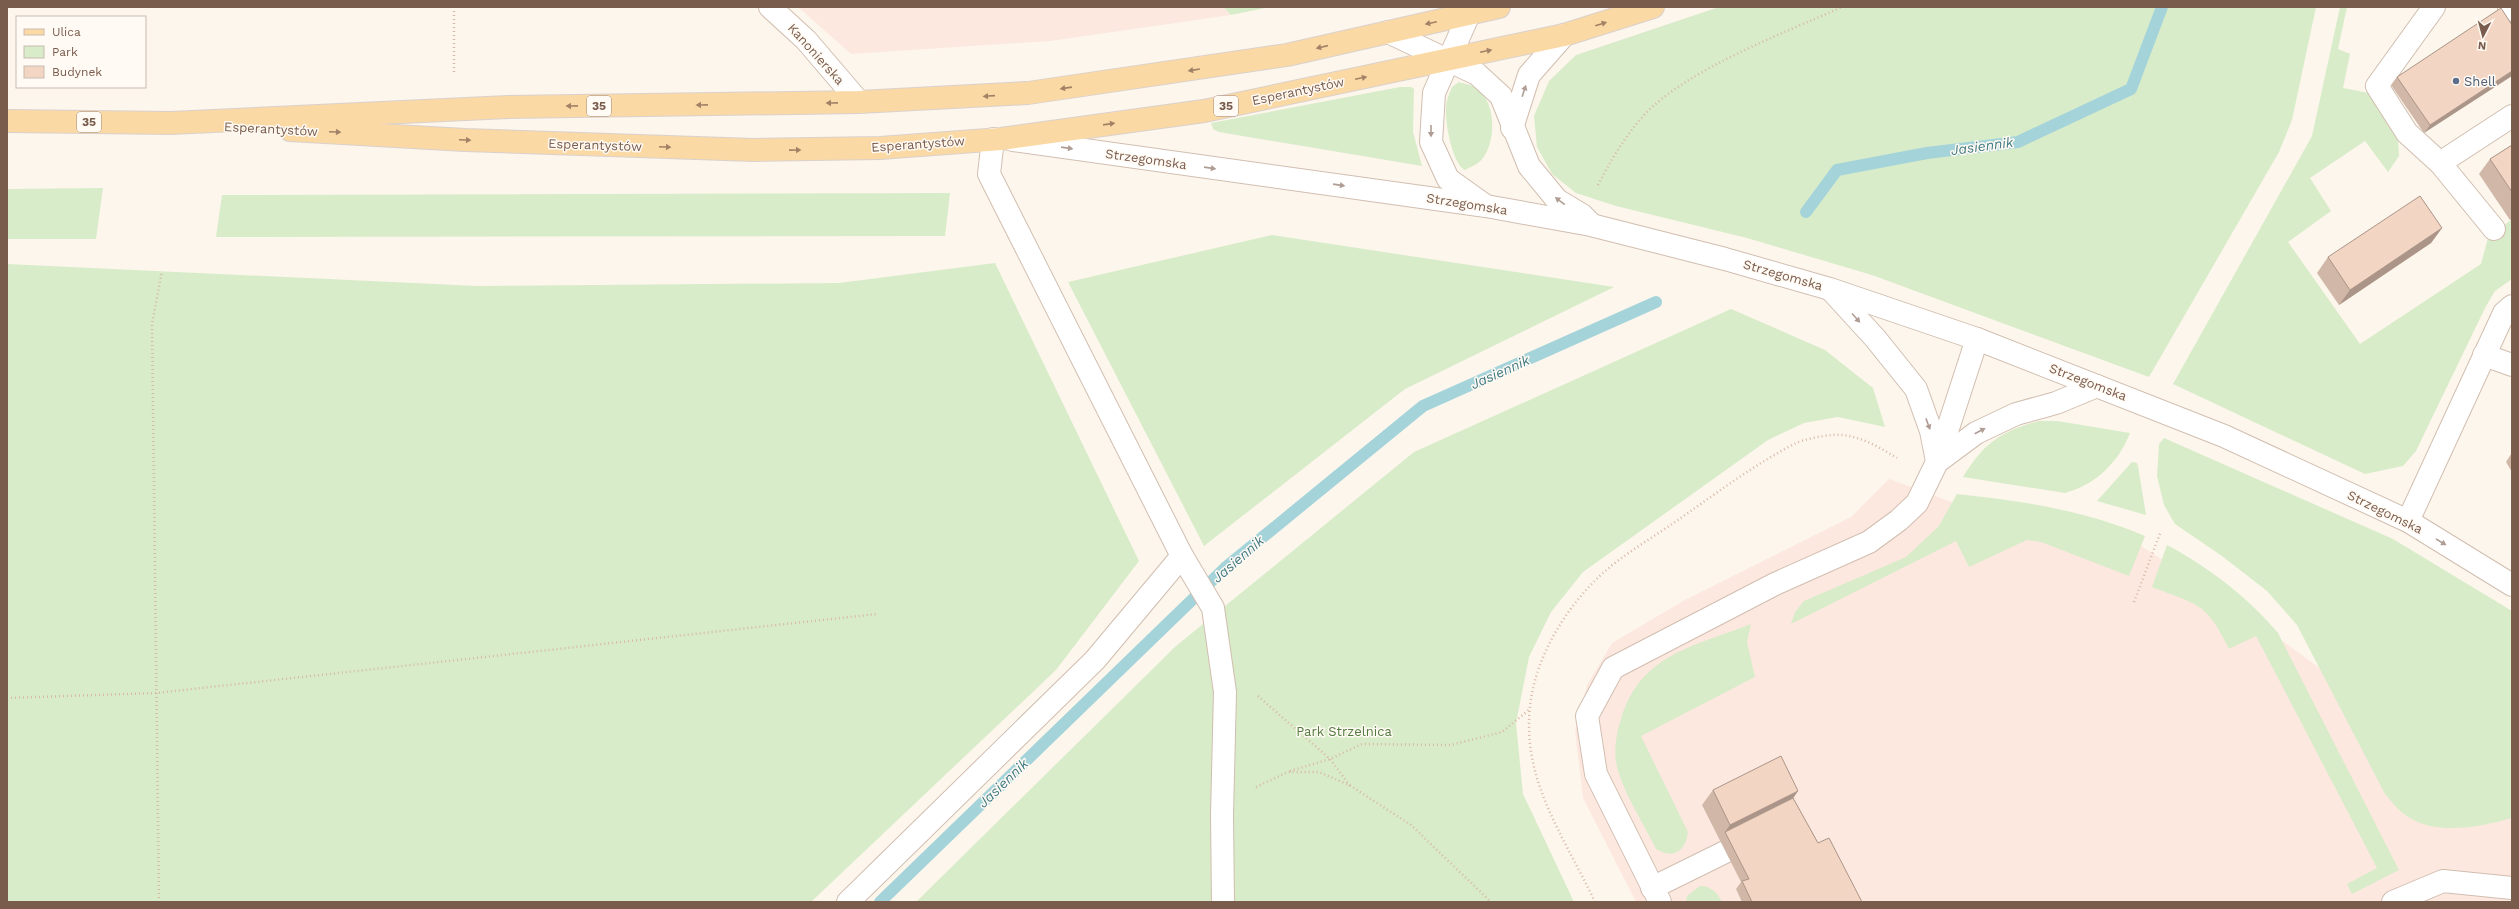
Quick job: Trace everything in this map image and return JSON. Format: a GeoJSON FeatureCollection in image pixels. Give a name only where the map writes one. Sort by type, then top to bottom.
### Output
{"type":"FeatureCollection","features":[{"type":"Feature","properties":{"kind":"main road","name":"Esperantystów"},"geometry":{"type":"LineString","coordinates":[[170,123],[508,107],[859,102],[1028,93],[1287,55],[1499,7]]}},
{"type":"Feature","properties":{"kind":"main road","name":"Esperantystów"},"geometry":{"type":"LineString","coordinates":[[7,121],[170,123],[465,140],[754,150],[880,148],[997,139],[1204,111],[1564,35],[1653,7]]}},
{"type":"Feature","properties":{"kind":"street","name":"Kanonierska"},"geometry":{"type":"LineString","coordinates":[[770,7],[806,40],[859,102]]}},
{"type":"Feature","properties":{"kind":"street"},"geometry":{"type":"LineString","coordinates":[[2434,7],[2377,86],[2407,133],[2440,163],[2494,229]]}},
{"type":"Feature","properties":{"kind":"street"},"geometry":{"type":"LineString","coordinates":[[1469,14],[1434,93],[1431,142],[1448,179],[1486,206]]}},
{"type":"Feature","properties":{"kind":"street"},"geometry":{"type":"LineString","coordinates":[[1388,32],[1477,74],[1501,96],[1512,128],[1528,166],[1557,200],[1587,220]]}},
{"type":"Feature","properties":{"kind":"street"},"geometry":{"type":"LineString","coordinates":[[1512,128],[1529,75],[1564,35]]}},
{"type":"Feature","properties":{"kind":"street"},"geometry":{"type":"LineString","coordinates":[[2440,163],[2512,116]]}},
{"type":"Feature","properties":{"kind":"street"},"geometry":{"type":"LineString","coordinates":[[997,139],[989,174],[1182,556],[1213,608],[1225,692],[1222,815],[1223,902]]}},
{"type":"Feature","properties":{"kind":"street","name":"Strzegomska"},"geometry":{"type":"LineString","coordinates":[[997,139],[1587,220],[1830,289],[1977,339],[2224,436],[2408,521],[2512,585]]}},
{"type":"Feature","properties":{"kind":"street"},"geometry":{"type":"LineString","coordinates":[[1830,289],[1875,338],[1916,389],[1931,431],[1937,462]]}},
{"type":"Feature","properties":{"kind":"street"},"geometry":{"type":"LineString","coordinates":[[2408,521],[2504,313],[2512,306]]}},
{"type":"Feature","properties":{"kind":"street"},"geometry":{"type":"LineString","coordinates":[[1725,852],[1656,895],[1596,774],[1587,716],[1613,668],[1775,584],[1869,542],[1899,520],[1917,503],[1937,462],[1977,339]]}},
{"type":"Feature","properties":{"kind":"street"},"geometry":{"type":"LineString","coordinates":[[2484,355],[2512,365]]}},
{"type":"Feature","properties":{"kind":"street"},"geometry":{"type":"LineString","coordinates":[[1937,462],[1976,433],[2016,414],[2056,403],[2097,386]]}},
{"type":"Feature","properties":{"kind":"street"},"geometry":{"type":"LineString","coordinates":[[848,902],[1095,660],[1182,556]]}},
{"type":"Feature","properties":{"kind":"street"},"geometry":{"type":"LineString","coordinates":[[2393,902],[2443,881],[2512,888]]}},
{"type":"Feature","properties":{"kind":"path"},"geometry":{"type":"LineString","coordinates":[[454,7],[454,73]]}},
{"type":"Feature","properties":{"kind":"path"},"geometry":{"type":"LineString","coordinates":[[1587,220],[1618,147],[1644,115],[1661,99],[1693,79],[1747,50],[1842,7]]}},
{"type":"Feature","properties":{"kind":"path"},"geometry":{"type":"LineString","coordinates":[[159,902],[152,324],[162,271]]}},
{"type":"Feature","properties":{"kind":"path"},"geometry":{"type":"LineString","coordinates":[[2134,602],[2161,531]]}},
{"type":"Feature","properties":{"kind":"path"},"geometry":{"type":"LineString","coordinates":[[7,698],[156,693],[877,614]]}},
{"type":"Feature","properties":{"kind":"path"},"geometry":{"type":"LineString","coordinates":[[1253,690],[1262,702],[1330,759],[1351,786]]}},
{"type":"Feature","properties":{"kind":"path"},"geometry":{"type":"LineString","coordinates":[[1222,815],[1261,783],[1288,772],[1330,759],[1362,744],[1451,745],[1502,732],[1531,708]]}},
{"type":"Feature","properties":{"kind":"path"},"geometry":{"type":"LineString","coordinates":[[1288,772],[1319,772],[1351,786],[1411,825],[1491,902]]}},
{"type":"Feature","properties":{"kind":"shaded area"},"geometry":{"type":"Polygon","coordinates":[[[798,7],[1223,7],[1231,15],[1050,41],[851,54],[798,7]]]}},
{"type":"Feature","properties":{"kind":"shaded area"},"geometry":{"type":"Polygon","coordinates":[[[1889,479],[1968,508],[2130,539],[2229,602],[2347,688],[2512,786],[2512,902],[1636,902],[1583,798],[1575,731],[1587,685],[1612,643],[1685,600],[1851,517],[1889,479]]]}},
{"type":"Feature","properties":{"kind":"green space"},"geometry":{"type":"Polygon","coordinates":[[[1223,7],[1270,7],[1231,15],[1223,7]]]}},
{"type":"Feature","properties":{"kind":"green space"},"geometry":{"type":"Polygon","coordinates":[[[1719,7],[2316,7],[2292,120],[2279,152],[2149,377],[1872,275],[1747,238],[1616,206],[1576,193],[1552,174],[1537,147],[1534,116],[1549,81],[1576,55],[1719,7]]]}},
{"type":"Feature","properties":{"kind":"green space"},"geometry":{"type":"Polygon","coordinates":[[[2340,7],[2347,7],[2338,49],[2350,54],[2343,88],[2369,93],[2398,140],[2399,156],[2388,172],[2365,141],[2310,178],[2331,211],[2288,242],[2360,344],[2481,264],[2488,238],[2512,219],[2512,279],[2495,291],[2486,306],[2416,451],[2403,466],[2365,474],[2173,384],[2312,136],[2340,7]]]}},
{"type":"Feature","properties":{"kind":"green space"},"geometry":{"type":"Polygon","coordinates":[[[1459,82],[1472,86],[1481,92],[1487,100],[1492,120],[1491,141],[1488,150],[1480,162],[1465,170],[1456,160],[1450,142],[1446,114],[1447,103],[1452,87],[1459,82]]]}},
{"type":"Feature","properties":{"kind":"green space"},"geometry":{"type":"Polygon","coordinates":[[[1400,87],[1411,87],[1414,89],[1413,132],[1422,166],[1219,132],[1213,129],[1211,123],[1400,87]]]}},
{"type":"Feature","properties":{"kind":"green space"},"geometry":{"type":"Polygon","coordinates":[[[103,188],[96,239],[7,239],[7,189],[103,188]]]}},
{"type":"Feature","properties":{"kind":"green space"},"geometry":{"type":"Polygon","coordinates":[[[950,193],[945,236],[216,237],[222,195],[950,193]]]}},
{"type":"Feature","properties":{"kind":"green space"},"geometry":{"type":"Polygon","coordinates":[[[1272,235],[1614,287],[1405,389],[1204,546],[1068,282],[1272,235]]]}},
{"type":"Feature","properties":{"kind":"green space"},"geometry":{"type":"Polygon","coordinates":[[[995,263],[1139,561],[1056,670],[811,902],[7,902],[7,264],[477,286],[839,283],[995,263]]]}},
{"type":"Feature","properties":{"kind":"green space","name":"Park Strzelnica"},"geometry":{"type":"Polygon","coordinates":[[[1731,309],[1825,350],[1873,388],[1885,427],[1838,417],[1804,423],[1768,440],[1583,572],[1551,612],[1529,657],[1516,723],[1523,794],[1574,902],[916,902],[1176,646],[1414,452],[1731,309]]]}},
{"type":"Feature","properties":{"kind":"green space"},"geometry":{"type":"Polygon","coordinates":[[[2039,421],[2057,421],[2130,433],[2113,463],[2105,471],[2086,484],[2065,493],[1963,477],[1978,456],[1994,440],[2014,429],[2039,421]]]}},
{"type":"Feature","properties":{"kind":"green space"},"geometry":{"type":"Polygon","coordinates":[[[2164,438],[2393,539],[2512,611],[2512,818],[2471,827],[2442,828],[2429,826],[2416,821],[2404,814],[2394,805],[2385,794],[2297,625],[2267,591],[2222,556],[2175,524],[2164,505],[2157,476],[2159,444],[2164,438]]]}},
{"type":"Feature","properties":{"kind":"green space"},"geometry":{"type":"Polygon","coordinates":[[[2132,462],[2137,463],[2138,466],[2146,515],[2097,501],[2132,462]]]}},
{"type":"Feature","properties":{"kind":"green space"},"geometry":{"type":"Polygon","coordinates":[[[1957,494],[2005,500],[2076,513],[2099,519],[2145,536],[2129,576],[2041,542],[2027,540],[1969,567],[1956,541],[1791,624],[1795,612],[1804,601],[1906,557],[1938,527],[1957,494]]]}},
{"type":"Feature","properties":{"kind":"green space"},"geometry":{"type":"Polygon","coordinates":[[[2167,545],[2212,573],[2241,595],[2278,633],[2399,870],[2352,894],[2347,884],[2377,868],[2256,636],[2229,649],[2214,622],[2207,613],[2191,602],[2152,587],[2167,545]]]}},
{"type":"Feature","properties":{"kind":"green space"},"geometry":{"type":"Polygon","coordinates":[[[1751,624],[1747,642],[1755,677],[1641,736],[1688,832],[1685,844],[1678,852],[1668,854],[1662,852],[1656,849],[1624,788],[1620,777],[1615,755],[1621,719],[1630,697],[1641,680],[1656,666],[1672,655],[1690,647],[1751,624]]]}},
{"type":"Feature","properties":{"kind":"green space"},"geometry":{"type":"Polygon","coordinates":[[[1700,886],[1713,890],[1722,902],[1686,902],[1687,896],[1700,886]]]}},
{"type":"Feature","properties":{"kind":"building"},"geometry":{"type":"Polygon","coordinates":[[[2501,8],[2512,25],[2512,71],[2430,125],[2397,77],[2501,8]]]}},
{"type":"Feature","properties":{"kind":"building"},"geometry":{"type":"Polygon","coordinates":[[[2512,145],[2512,192],[2490,159],[2512,145]]]}},
{"type":"Feature","properties":{"kind":"building"},"geometry":{"type":"Polygon","coordinates":[[[2420,196],[2442,228],[2350,290],[2328,257],[2420,196]]]}},
{"type":"Feature","properties":{"kind":"building"},"geometry":{"type":"Polygon","coordinates":[[[1781,756],[1798,791],[1730,825],[1713,790],[1781,756]]]}},
{"type":"Feature","properties":{"kind":"building"},"geometry":{"type":"Polygon","coordinates":[[[1793,798],[1818,843],[1829,838],[1862,902],[1752,902],[1742,881],[1749,879],[1725,832],[1793,798]]]}},
{"type":"Feature","properties":{"kind":"waterway","name":"Jasiennik"},"geometry":{"type":"LineString","coordinates":[[1806,212],[1837,170],[1927,153],[2018,142],[2131,89],[2162,7]]}},
{"type":"Feature","properties":{"kind":"waterway","name":"Jasiennik"},"geometry":{"type":"LineString","coordinates":[[880,902],[1225,568],[1423,406],[1656,302]]}},
{"type":"Feature","properties":{"kind":"place","name":"Shell"},"geometry":{"type":"Point","coordinates":[2456,81]}}]}
